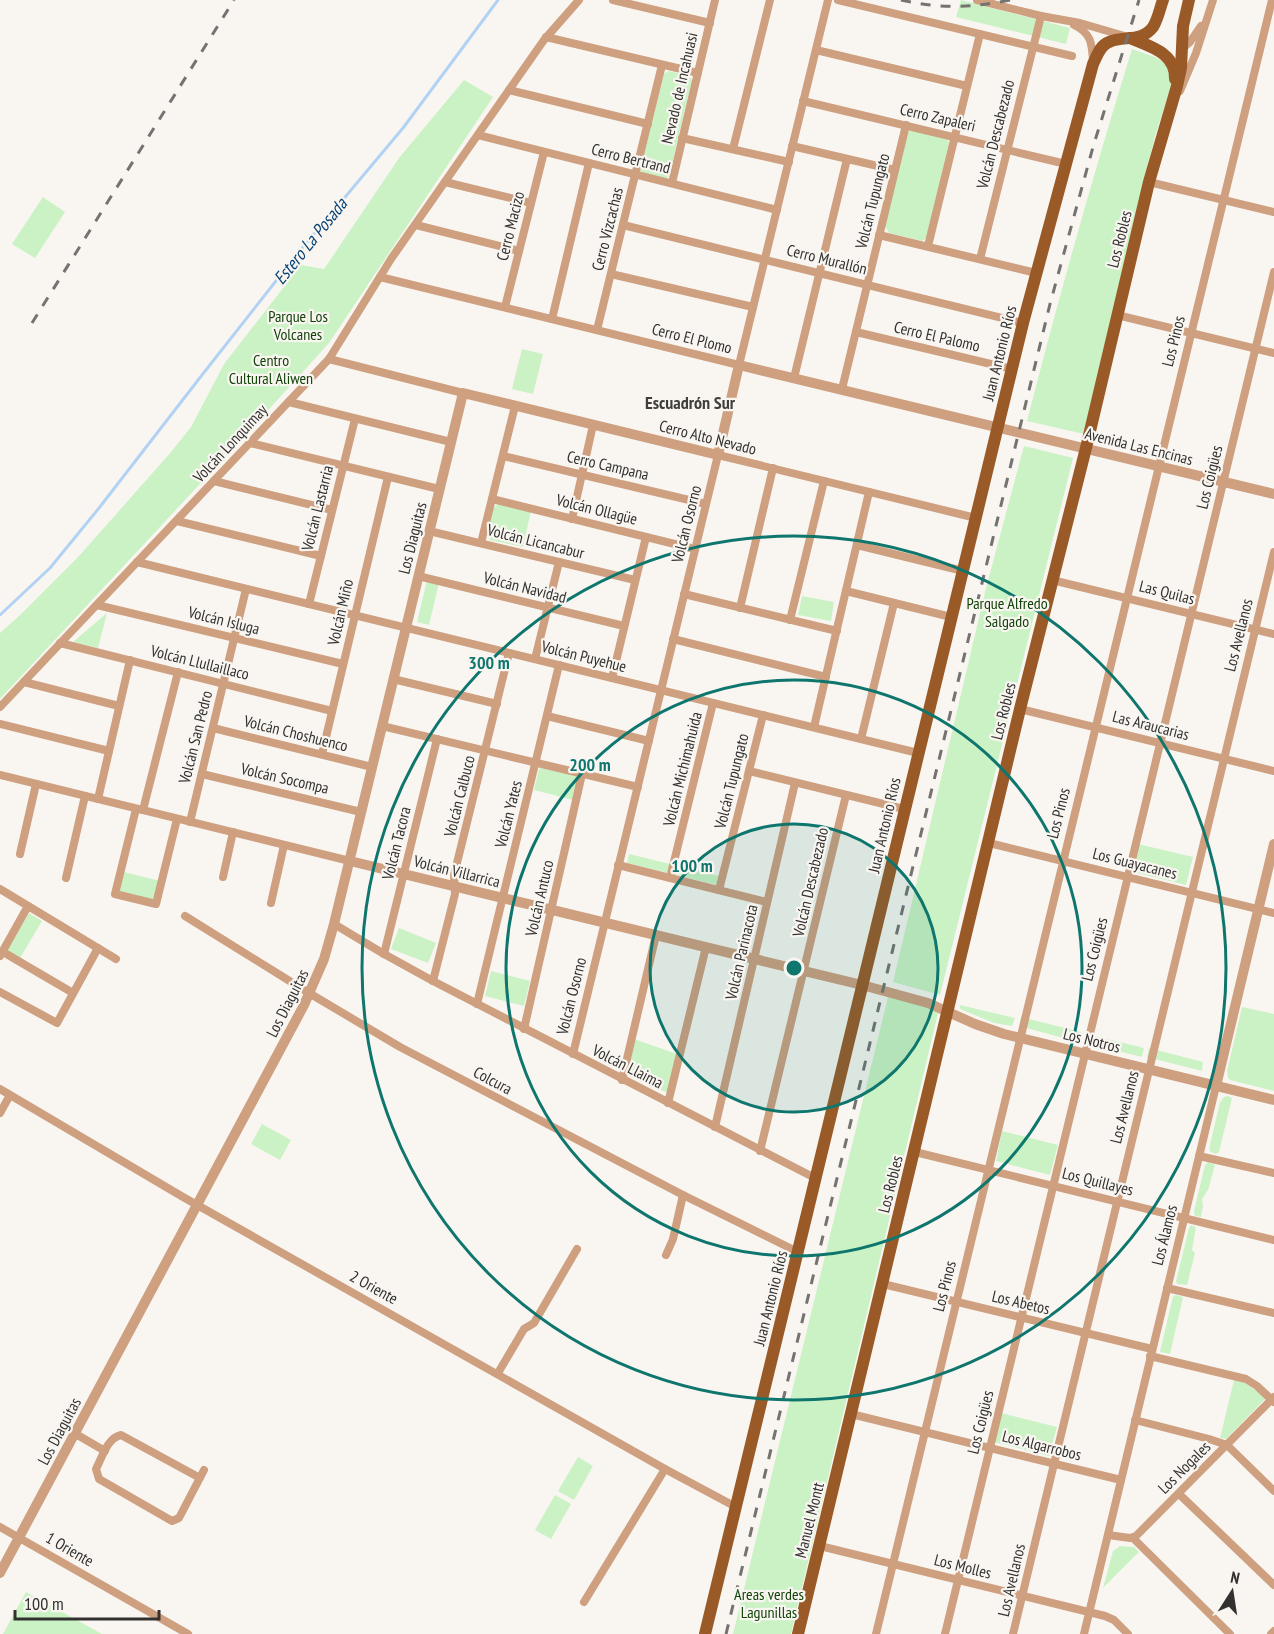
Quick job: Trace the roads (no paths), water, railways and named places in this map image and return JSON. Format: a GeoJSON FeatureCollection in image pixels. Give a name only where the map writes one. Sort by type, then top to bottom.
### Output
{"type":"FeatureCollection","features":[{"type":"Feature","properties":{"kind":"main road"},"geometry":{"type":"LineString","coordinates":[[1125,39],[1145,34],[1153,27],[1163,0]]}},
{"type":"Feature","properties":{"kind":"main road"},"geometry":{"type":"LineString","coordinates":[[1171,107],[1181,68],[1183,26],[1189,0]]}},
{"type":"Feature","properties":{"kind":"main road"},"geometry":{"type":"LineString","coordinates":[[1125,39],[1160,51],[1172,53],[1182,49]]}},
{"type":"Feature","properties":{"kind":"main road","name":"Juan Antonio Ríos"},"geometry":{"type":"LineString","coordinates":[[705,1634],[1036,273],[1093,64],[1103,46],[1110,41],[1125,39]]}},
{"type":"Feature","properties":{"kind":"main road"},"geometry":{"type":"LineString","coordinates":[[1160,51],[1174,67],[1171,107]]}},
{"type":"Feature","properties":{"kind":"main road","name":"Los Robles"},"geometry":{"type":"LineString","coordinates":[[851,1414],[1149,182],[1171,107]]}},
{"type":"Feature","properties":{"kind":"main road","name":"Manuel Montt"},"geometry":{"type":"LineString","coordinates":[[798,1634],[851,1414]]}},
{"type":"Feature","properties":{"kind":"street","name":"Volcán Lonquimay"},"geometry":{"type":"LineString","coordinates":[[0,707],[329,359],[380,277],[509,90],[546,37],[579,0]]}},
{"type":"Feature","properties":{"kind":"street"},"geometry":{"type":"LineString","coordinates":[[613,0],[710,22]]}},
{"type":"Feature","properties":{"kind":"street","name":"Nevado de Incahuasi"},"geometry":{"type":"LineString","coordinates":[[672,183],[715,0]]}},
{"type":"Feature","properties":{"kind":"street"},"geometry":{"type":"LineString","coordinates":[[734,149],[770,0]]}},
{"type":"Feature","properties":{"kind":"street","name":"Volcán Osorno"},"geometry":{"type":"LineString","coordinates":[[573,1054],[828,0]]}},
{"type":"Feature","properties":{"kind":"street"},"geometry":{"type":"LineString","coordinates":[[838,0],[1072,56]]}},
{"type":"Feature","properties":{"kind":"street"},"geometry":{"type":"LineString","coordinates":[[977,0],[1062,21],[1089,25],[1125,39]]}},
{"type":"Feature","properties":{"kind":"street","name":"Los Robles"},"geometry":{"type":"LineString","coordinates":[[1171,107],[1190,68],[1213,0]]}},
{"type":"Feature","properties":{"kind":"street","name":"Los Pinos"},"geometry":{"type":"LineString","coordinates":[[876,1634],[1272,0]]}},
{"type":"Feature","properties":{"kind":"street","name":"Volcán Descabezado"},"geometry":{"type":"LineString","coordinates":[[980,259],[1041,16]]}},
{"type":"Feature","properties":{"kind":"street"},"geometry":{"type":"LineString","coordinates":[[1062,21],[1083,30],[1088,35],[1092,45],[1093,64]]}},
{"type":"Feature","properties":{"kind":"street","name":"Los Robles"},"geometry":{"type":"LineString","coordinates":[[1182,49],[1205,21]]}},
{"type":"Feature","properties":{"kind":"street"},"geometry":{"type":"LineString","coordinates":[[928,246],[980,34]]}},
{"type":"Feature","properties":{"kind":"street"},"geometry":{"type":"LineString","coordinates":[[546,37],[698,73]]}},
{"type":"Feature","properties":{"kind":"street"},"geometry":{"type":"LineString","coordinates":[[816,50],[967,86]]}},
{"type":"Feature","properties":{"kind":"street","name":"Cerro Vizcachas"},"geometry":{"type":"LineString","coordinates":[[597,330],[662,65]]}},
{"type":"Feature","properties":{"kind":"street"},"geometry":{"type":"LineString","coordinates":[[509,90],[648,124]]}},
{"type":"Feature","properties":{"kind":"street","name":"Cerro Zapaleri"},"geometry":{"type":"LineString","coordinates":[[803,101],[1066,164]]}},
{"type":"Feature","properties":{"kind":"street","name":"Volcán Tupungato"},"geometry":{"type":"LineString","coordinates":[[842,389],[906,125]]}},
{"type":"Feature","properties":{"kind":"street","name":"Cerro Bertrand"},"geometry":{"type":"LineString","coordinates":[[478,135],[777,210]]}},
{"type":"Feature","properties":{"kind":"street"},"geometry":{"type":"LineString","coordinates":[[682,138],[789,162]]}},
{"type":"Feature","properties":{"kind":"street"},"geometry":{"type":"LineString","coordinates":[[792,146],[895,170]]}},
{"type":"Feature","properties":{"kind":"street","name":"Cerro Macizo"},"geometry":{"type":"LineString","coordinates":[[505,307],[544,152]]}},
{"type":"Feature","properties":{"kind":"street"},"geometry":{"type":"LineString","coordinates":[[794,378],[846,159]]}},
{"type":"Feature","properties":{"kind":"street"},"geometry":{"type":"LineString","coordinates":[[552,319],[589,163]]}},
{"type":"Feature","properties":{"kind":"street"},"geometry":{"type":"LineString","coordinates":[[445,182],[531,203]]}},
{"type":"Feature","properties":{"kind":"street"},"geometry":{"type":"LineString","coordinates":[[1149,182],[1274,212]]}},
{"type":"Feature","properties":{"kind":"street"},"geometry":{"type":"LineString","coordinates":[[416,225],[519,251]]}},
{"type":"Feature","properties":{"kind":"street","name":"Cerro Murallón"},"geometry":{"type":"LineString","coordinates":[[623,225],[1023,323]]}},
{"type":"Feature","properties":{"kind":"street"},"geometry":{"type":"LineString","coordinates":[[879,235],[1036,273]]}},
{"type":"Feature","properties":{"kind":"street","name":"Los Coigües"},"geometry":{"type":"LineString","coordinates":[[945,1634],[1274,272]]}},
{"type":"Feature","properties":{"kind":"street"},"geometry":{"type":"LineString","coordinates":[[611,274],[753,307]]}},
{"type":"Feature","properties":{"kind":"street","name":"Cerro El Plomo"},"geometry":{"type":"LineString","coordinates":[[380,277],[998,427]]}},
{"type":"Feature","properties":{"kind":"street"},"geometry":{"type":"LineString","coordinates":[[1117,315],[1274,353]]}},
{"type":"Feature","properties":{"kind":"street","name":"Cerro El Palomo"},"geometry":{"type":"LineString","coordinates":[[856,332],[1012,369]]}},
{"type":"Feature","properties":{"kind":"street","name":"Cerro Alto Nevado"},"geometry":{"type":"LineString","coordinates":[[329,359],[976,518]]}},
{"type":"Feature","properties":{"kind":"street","name":"Los Diaguitas"},"geometry":{"type":"LineString","coordinates":[[0,1573],[198,1204],[309,993],[324,959],[350,861],[463,393]]}},
{"type":"Feature","properties":{"kind":"street"},"geometry":{"type":"LineString","coordinates":[[289,402],[451,442]]}},
{"type":"Feature","properties":{"kind":"street"},"geometry":{"type":"LineString","coordinates":[[481,543],[515,405]]}},
{"type":"Feature","properties":{"kind":"street","name":"Volcán Lastarria"},"geometry":{"type":"LineString","coordinates":[[309,604],[355,419]]}},
{"type":"Feature","properties":{"kind":"street"},"geometry":{"type":"LineString","coordinates":[[572,519],[594,424]]}},
{"type":"Feature","properties":{"kind":"street","name":"Avenida Las Encinas"},"geometry":{"type":"LineString","coordinates":[[998,427],[1274,494]]}},
{"type":"Feature","properties":{"kind":"street"},"geometry":{"type":"LineString","coordinates":[[250,443],[439,489]]}},
{"type":"Feature","properties":{"kind":"street","name":"Cerro Campana"},"geometry":{"type":"LineString","coordinates":[[503,456],[706,504]]}},
{"type":"Feature","properties":{"kind":"street"},"geometry":{"type":"LineString","coordinates":[[740,608],[773,468]]}},
{"type":"Feature","properties":{"kind":"street","name":"Volcán Miño"},"geometry":{"type":"LineString","coordinates":[[322,754],[388,477]]}},
{"type":"Feature","properties":{"kind":"street"},"geometry":{"type":"LineString","coordinates":[[214,481],[332,510]]}},
{"type":"Feature","properties":{"kind":"street"},"geometry":{"type":"LineString","coordinates":[[790,620],[824,481]]}},
{"type":"Feature","properties":{"kind":"street"},"geometry":{"type":"LineString","coordinates":[[814,728],[869,492]]}},
{"type":"Feature","properties":{"kind":"street","name":"Volcán Ollagüe"},"geometry":{"type":"LineString","coordinates":[[492,499],[695,549]]}},
{"type":"Feature","properties":{"kind":"street"},"geometry":{"type":"LineString","coordinates":[[177,521],[321,556]]}},
{"type":"Feature","properties":{"kind":"street","name":"Volcán Licancabur"},"geometry":{"type":"LineString","coordinates":[[429,531],[635,580]]}},
{"type":"Feature","properties":{"kind":"street"},"geometry":{"type":"LineString","coordinates":[[612,678],[646,537]]}},
{"type":"Feature","properties":{"kind":"street"},"geometry":{"type":"LineString","coordinates":[[857,545],[963,571]]}},
{"type":"Feature","properties":{"kind":"street","name":"Los Avellanos"},"geometry":{"type":"LineString","coordinates":[[1013,1634],[1274,552]]}},
{"type":"Feature","properties":{"kind":"street","name":"Volcán Puyehue"},"geometry":{"type":"LineString","coordinates":[[137,562],[918,753]]}},
{"type":"Feature","properties":{"kind":"street"},"geometry":{"type":"LineString","coordinates":[[535,659],[559,562]]}},
{"type":"Feature","properties":{"kind":"street","name":"Volcán Navidad"},"geometry":{"type":"LineString","coordinates":[[418,576],[624,626]]}},
{"type":"Feature","properties":{"kind":"street","name":"Las Quilas"},"geometry":{"type":"LineString","coordinates":[[1052,580],[1274,634]]}},
{"type":"Feature","properties":{"kind":"street","name":"Volcán San Pedro"},"geometry":{"type":"LineString","coordinates":[[190,822],[246,589]]}},
{"type":"Feature","properties":{"kind":"street"},"geometry":{"type":"LineString","coordinates":[[846,591],[951,616]]}},
{"type":"Feature","properties":{"kind":"street"},"geometry":{"type":"LineString","coordinates":[[684,594],[837,631]]}},
{"type":"Feature","properties":{"kind":"street"},"geometry":{"type":"LineString","coordinates":[[861,739],[894,603]]}},
{"type":"Feature","properties":{"kind":"street","name":"Volcán Isluga"},"geometry":{"type":"LineString","coordinates":[[97,605],[343,664]]}},
{"type":"Feature","properties":{"kind":"street"},"geometry":{"type":"LineString","coordinates":[[673,639],[826,677]]}},
{"type":"Feature","properties":{"kind":"street","name":"Volcán Llullaillaco"},"geometry":{"type":"LineString","coordinates":[[60,643],[332,711]]}},
{"type":"Feature","properties":{"kind":"street","name":"Volcán Calbuco"},"geometry":{"type":"LineString","coordinates":[[433,981],[454,894],[454,875],[509,653]]}},
{"type":"Feature","properties":{"kind":"street"},"geometry":{"type":"LineString","coordinates":[[98,799],[130,660]]}},
{"type":"Feature","properties":{"kind":"street","name":"Volcán Yates"},"geometry":{"type":"LineString","coordinates":[[477,1004],[560,665]]}},
{"type":"Feature","properties":{"kind":"street"},"geometry":{"type":"LineString","coordinates":[[177,819],[156,904],[115,894],[178,672]]}},
{"type":"Feature","properties":{"kind":"street"},"geometry":{"type":"LineString","coordinates":[[393,679],[497,704]]}},
{"type":"Feature","properties":{"kind":"street"},"geometry":{"type":"LineString","coordinates":[[24,682],[119,706]]}},
{"type":"Feature","properties":{"kind":"street","name":"Volcán Michimahuida"},"geometry":{"type":"LineString","coordinates":[[670,878],[713,703]]}},
{"type":"Feature","properties":{"kind":"street","name":"Las Araucarias"},"geometry":{"type":"LineString","coordinates":[[1020,709],[1274,771]]}},
{"type":"Feature","properties":{"kind":"street","name":"Volcán Tupungato"},"geometry":{"type":"LineString","coordinates":[[719,890],[763,715]]}},
{"type":"Feature","properties":{"kind":"street"},"geometry":{"type":"LineString","coordinates":[[547,716],[649,741]]}},
{"type":"Feature","properties":{"kind":"street"},"geometry":{"type":"LineString","coordinates":[[0,724],[109,751]]}},
{"type":"Feature","properties":{"kind":"street"},"geometry":{"type":"LineString","coordinates":[[382,726],[638,787]]}},
{"type":"Feature","properties":{"kind":"street","name":"Volcán Choshuenco"},"geometry":{"type":"LineString","coordinates":[[213,728],[372,766]]}},
{"type":"Feature","properties":{"kind":"street","name":"Volcán Tacora"},"geometry":{"type":"LineString","coordinates":[[384,954],[437,739]]}},
{"type":"Feature","properties":{"kind":"street"},"geometry":{"type":"LineString","coordinates":[[749,771],[904,809]]}},
{"type":"Feature","properties":{"kind":"street","name":"Volcán Socompa"},"geometry":{"type":"LineString","coordinates":[[202,774],[361,812]]}},
{"type":"Feature","properties":{"kind":"street","name":"Volcán Antuco"},"geometry":{"type":"LineString","coordinates":[[525,1029],[582,774]]}},
{"type":"Feature","properties":{"kind":"street","name":"Volcán Villarrica"},"geometry":{"type":"LineString","coordinates":[[0,775],[907,997]]}},
{"type":"Feature","properties":{"kind":"street","name":"Volcán Parinacota"},"geometry":{"type":"LineString","coordinates":[[715,1127],[795,783]]}},
{"type":"Feature","properties":{"kind":"street"},"geometry":{"type":"LineString","coordinates":[[20,854],[36,784]]}},
{"type":"Feature","properties":{"kind":"street","name":"Volcán Descabezado"},"geometry":{"type":"LineString","coordinates":[[760,1151],[846,795]]}},
{"type":"Feature","properties":{"kind":"street"},"geometry":{"type":"LineString","coordinates":[[66,878],[86,796]]}},
{"type":"Feature","properties":{"kind":"street"},"geometry":{"type":"LineString","coordinates":[[223,877],[233,832]]}},
{"type":"Feature","properties":{"kind":"street","name":"Los Guayacanes"},"geometry":{"type":"LineString","coordinates":[[988,843],[1274,913]]}},
{"type":"Feature","properties":{"kind":"street","name":"Los Álamos"},"geometry":{"type":"LineString","coordinates":[[1084,1634],[1274,844]]}},
{"type":"Feature","properties":{"kind":"street"},"geometry":{"type":"LineString","coordinates":[[271,903],[284,845]]}},
{"type":"Feature","properties":{"kind":"street"},"geometry":{"type":"LineString","coordinates":[[618,865],[768,902]]}},
{"type":"Feature","properties":{"kind":"street"},"geometry":{"type":"LineString","coordinates":[[0,889],[116,959]]}},
{"type":"Feature","properties":{"kind":"street"},"geometry":{"type":"LineString","coordinates":[[28,906],[1,954],[73,993]]}},
{"type":"Feature","properties":{"kind":"street","name":"Colcura"},"geometry":{"type":"LineString","coordinates":[[185,916],[410,1052],[683,1195],[798,1252]]}},
{"type":"Feature","properties":{"kind":"street","name":"Volcán Llaima"},"geometry":{"type":"LineString","coordinates":[[334,924],[433,981],[815,1178]]}},
{"type":"Feature","properties":{"kind":"street"},"geometry":{"type":"LineString","coordinates":[[622,1080],[656,935]]}},
{"type":"Feature","properties":{"kind":"street"},"geometry":{"type":"LineString","coordinates":[[668,1103],[706,947]]}},
{"type":"Feature","properties":{"kind":"street"},"geometry":{"type":"LineString","coordinates":[[0,992],[57,1023],[98,948]]}},
{"type":"Feature","properties":{"kind":"street","name":"Los Notros"},"geometry":{"type":"LineString","coordinates":[[907,997],[948,1011],[984,1028],[1274,1100]]}},
{"type":"Feature","properties":{"kind":"street","name":"2 Oriente"},"geometry":{"type":"LineString","coordinates":[[0,1089],[198,1204],[736,1507]]}},
{"type":"Feature","properties":{"kind":"street"},"geometry":{"type":"LineString","coordinates":[[0,1113],[10,1095]]}},
{"type":"Feature","properties":{"kind":"street","name":"Los Quillayes"},"geometry":{"type":"LineString","coordinates":[[915,1152],[1274,1240]]}},
{"type":"Feature","properties":{"kind":"street"},"geometry":{"type":"LineString","coordinates":[[1199,1156],[1274,1173]]}},
{"type":"Feature","properties":{"kind":"street"},"geometry":{"type":"LineString","coordinates":[[666,1255],[673,1239],[683,1195]]}},
{"type":"Feature","properties":{"kind":"street"},"geometry":{"type":"LineString","coordinates":[[498,1373],[524,1329],[534,1323],[577,1249]]}},
{"type":"Feature","properties":{"kind":"street","name":"Los Abetos"},"geometry":{"type":"LineString","coordinates":[[883,1284],[1085,1333],[1246,1379],[1273,1400]]}},
{"type":"Feature","properties":{"kind":"street"},"geometry":{"type":"LineString","coordinates":[[1167,1288],[1274,1313]]}},
{"type":"Feature","properties":{"kind":"street","name":"Los Nogales"},"geometry":{"type":"LineString","coordinates":[[1133,1538],[1273,1400]]}},
{"type":"Feature","properties":{"kind":"street","name":"Los Algarrobos"},"geometry":{"type":"LineString","coordinates":[[851,1414],[1121,1480]]}},
{"type":"Feature","properties":{"kind":"street"},"geometry":{"type":"LineString","coordinates":[[1135,1420],[1227,1445],[1274,1491]]}},
{"type":"Feature","properties":{"kind":"street"},"geometry":{"type":"LineString","coordinates":[[74,1433],[105,1451]]}},
{"type":"Feature","properties":{"kind":"street"},"geometry":{"type":"LineString","coordinates":[[121,1435],[202,1474],[179,1518],[170,1521],[99,1479],[96,1470],[105,1451],[112,1439],[121,1435]]}},
{"type":"Feature","properties":{"kind":"street"},"geometry":{"type":"LineString","coordinates":[[584,1602],[665,1469]]}},
{"type":"Feature","properties":{"kind":"street"},"geometry":{"type":"LineString","coordinates":[[1179,1494],[1274,1585]]}},
{"type":"Feature","properties":{"kind":"street","name":"1 Oriente"},"geometry":{"type":"LineString","coordinates":[[0,1527],[188,1634]]}},
{"type":"Feature","properties":{"kind":"street"},"geometry":{"type":"LineString","coordinates":[[1108,1535],[1133,1538],[1230,1634]]}},
{"type":"Feature","properties":{"kind":"street","name":"Los Molles"},"geometry":{"type":"LineString","coordinates":[[820,1546],[1108,1617],[1128,1634]]}},
{"type":"Feature","properties":{"kind":"waterway","name":"Estero La Posada"},"geometry":{"type":"LineString","coordinates":[[0,615],[50,568],[99,508],[294,258],[403,128],[498,0]]}},
{"type":"Feature","properties":{"kind":"railway"},"geometry":{"type":"LineString","coordinates":[[32,323],[234,0]]}},
{"type":"Feature","properties":{"kind":"railway"},"geometry":{"type":"LineString","coordinates":[[901,0],[929,5],[955,6],[982,5],[1010,0]]}},
{"type":"Feature","properties":{"kind":"railway"},"geometry":{"type":"LineString","coordinates":[[726,1634],[1050,304],[1093,147],[1139,0]]}},
{"type":"Feature","properties":{"kind":"district","name":"Escuadrón Sur"},"geometry":{"type":"Point","coordinates":[690,402]}},
{"type":"Feature","properties":{"kind":"park label","name":"Parque Los Volcanes"},"geometry":{"type":"Point","coordinates":[298,325]}},
{"type":"Feature","properties":{"kind":"park label","name":"Centro Cultural Aliwen"},"geometry":{"type":"Point","coordinates":[271,369]}},
{"type":"Feature","properties":{"kind":"park label","name":"Parque Alfredo Salgado"},"geometry":{"type":"Point","coordinates":[1007,612]}},
{"type":"Feature","properties":{"kind":"park label","name":"Areas verdes Lagunillas"},"geometry":{"type":"Point","coordinates":[769,1603]}}]}
